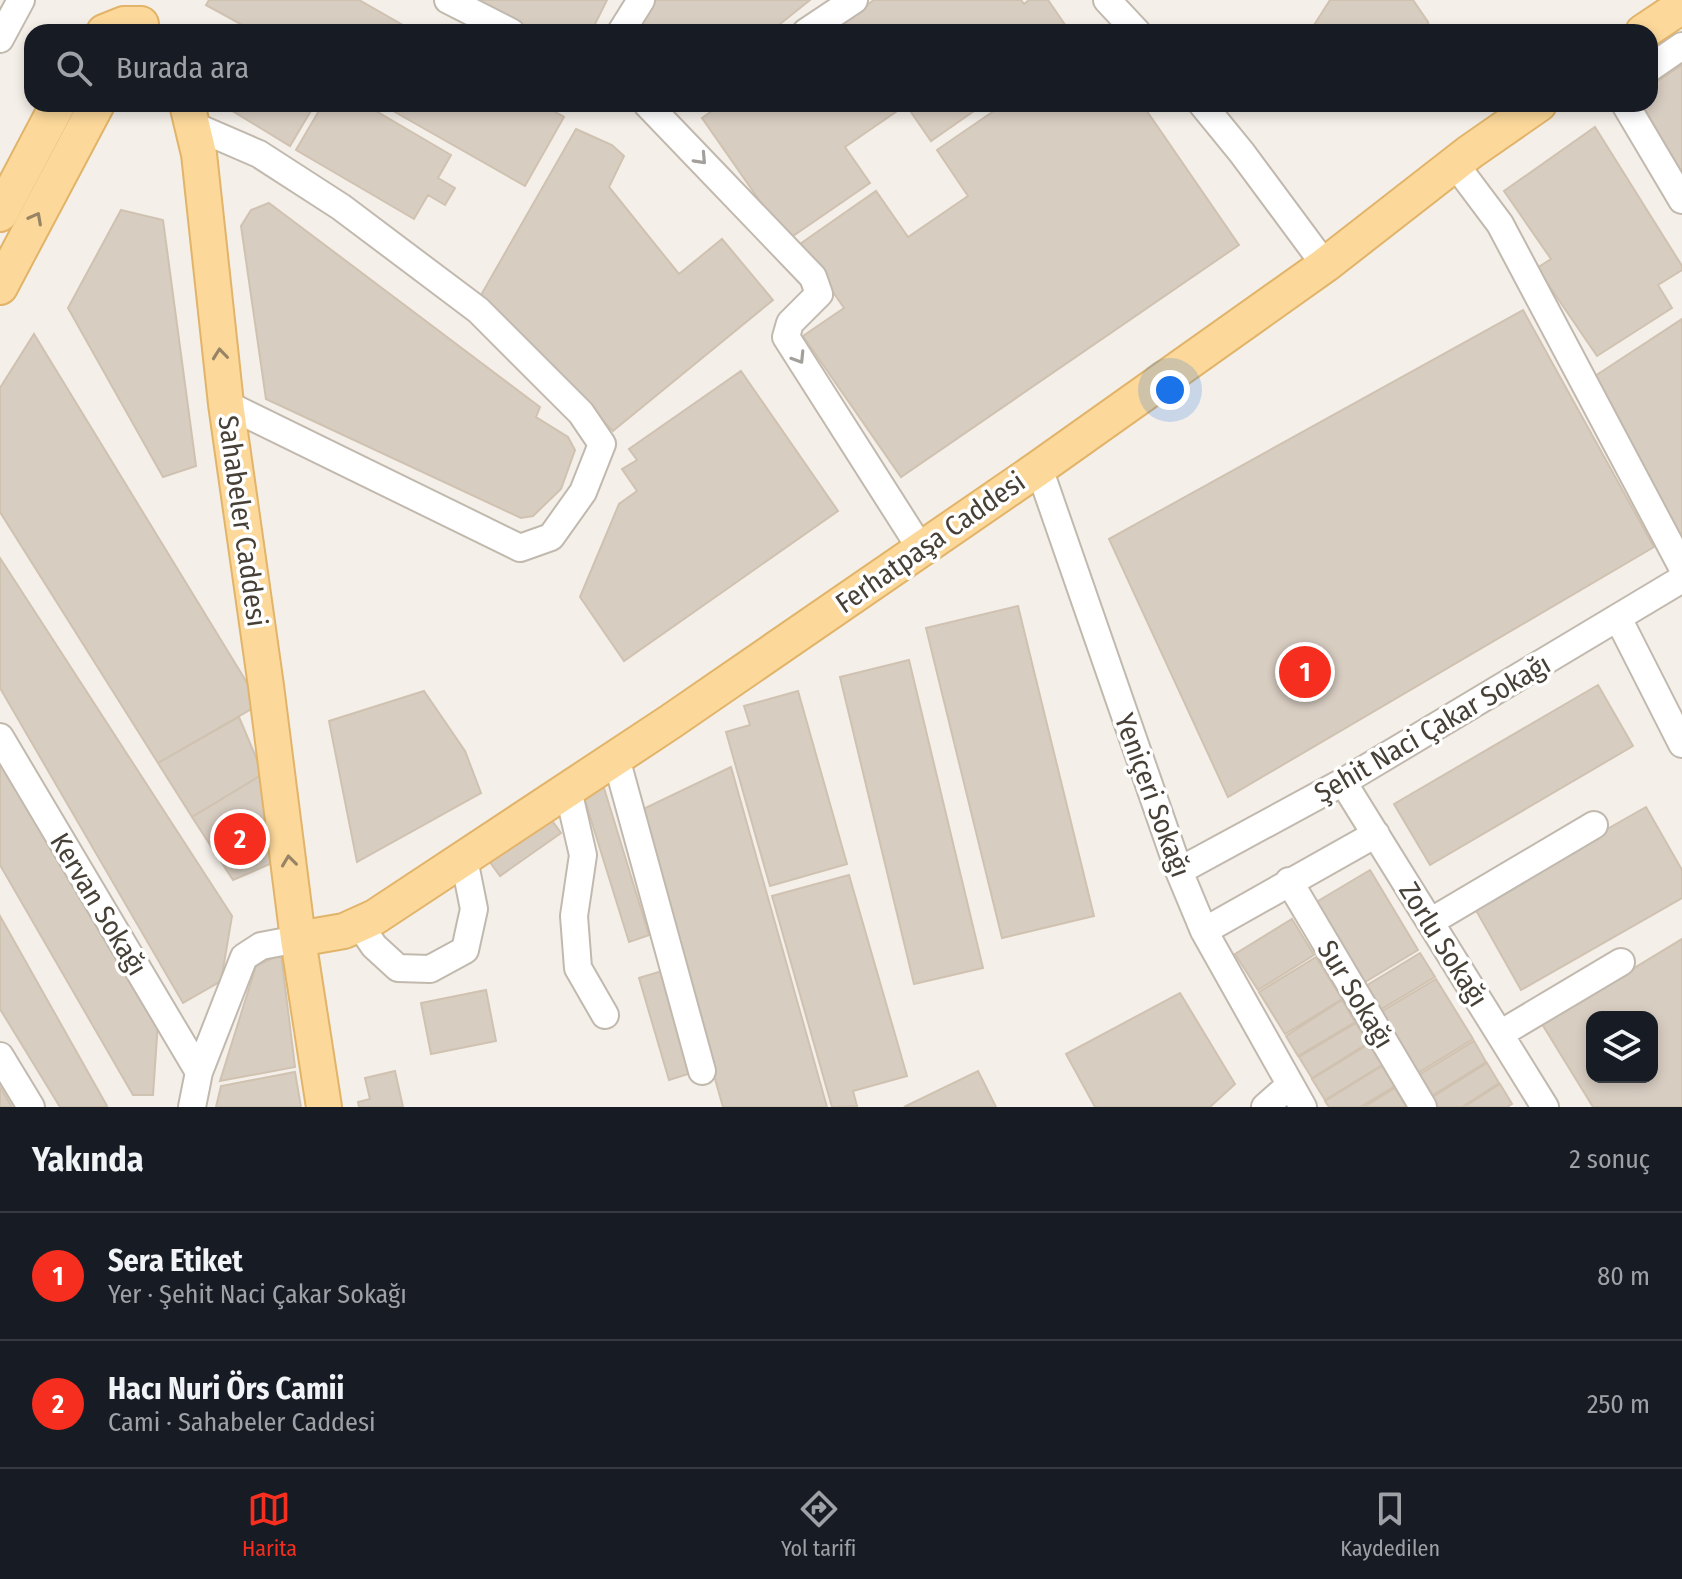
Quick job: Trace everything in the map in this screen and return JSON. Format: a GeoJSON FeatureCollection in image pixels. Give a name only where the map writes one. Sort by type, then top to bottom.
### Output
{"type":"FeatureCollection","features":[{"type":"Feature","properties":{"kind":"main road"},"geometry":{"type":"LineString","coordinates":[[98,24],[108,0]]}},
{"type":"Feature","properties":{"kind":"main road"},"geometry":{"type":"LineString","coordinates":[[1655,24],[1682,6]]}},
{"type":"Feature","properties":{"kind":"main road"},"geometry":{"type":"LineString","coordinates":[[124,24],[145,22]]}},
{"type":"Feature","properties":{"kind":"main road"},"geometry":{"type":"LineString","coordinates":[[0,214],[54,112]]}},
{"type":"Feature","properties":{"kind":"main road"},"geometry":{"type":"LineString","coordinates":[[0,287],[93,112]]}},
{"type":"Feature","properties":{"kind":"main road","name":"Ferhatpaşa Caddesi"},"geometry":{"type":"LineString","coordinates":[[298,939],[344,931],[375,917],[616,758],[1039,468],[1325,265],[1528,112]]}},
{"type":"Feature","properties":{"kind":"main road","name":"Sahabeler Caddesi"},"geometry":{"type":"LineString","coordinates":[[189,114],[199,154],[226,404],[298,939],[324,1107]]}},
{"type":"Feature","properties":{"kind":"street"},"geometry":{"type":"LineString","coordinates":[[0,39],[21,0]]}},
{"type":"Feature","properties":{"kind":"street"},"geometry":{"type":"LineString","coordinates":[[448,0],[495,24]]}},
{"type":"Feature","properties":{"kind":"street"},"geometry":{"type":"LineString","coordinates":[[626,24],[641,0]]}},
{"type":"Feature","properties":{"kind":"street"},"geometry":{"type":"LineString","coordinates":[[818,24],[854,0]]}},
{"type":"Feature","properties":{"kind":"street"},"geometry":{"type":"LineString","coordinates":[[1107,0],[1130,24]]}},
{"type":"Feature","properties":{"kind":"street"},"geometry":{"type":"LineString","coordinates":[[1658,62],[1682,46]]}},
{"type":"Feature","properties":{"kind":"street"},"geometry":{"type":"LineString","coordinates":[[655,112],[813,277],[819,294],[790,323],[786,337],[921,549]]}},
{"type":"Feature","properties":{"kind":"street"},"geometry":{"type":"LineString","coordinates":[[1209,112],[1325,265]]}},
{"type":"Feature","properties":{"kind":"street"},"geometry":{"type":"LineString","coordinates":[[1630,112],[1681,195]]}},
{"type":"Feature","properties":{"kind":"street"},"geometry":{"type":"LineString","coordinates":[[189,114],[271,161],[341,207],[478,310],[581,413],[602,444],[583,492],[551,537],[520,548],[226,404]]}},
{"type":"Feature","properties":{"kind":"street"},"geometry":{"type":"LineString","coordinates":[[1455,164],[1500,224],[1682,567]]}},
{"type":"Feature","properties":{"kind":"street","name":"Yeniçeri Sokağı"},"geometry":{"type":"LineString","coordinates":[[1039,468],[1179,871],[1204,931],[1297,1096]]}},
{"type":"Feature","properties":{"kind":"street","name":"Şehit Naci Çakar Sokağı"},"geometry":{"type":"LineString","coordinates":[[1179,871],[1343,782],[1682,579]]}},
{"type":"Feature","properties":{"kind":"street"},"geometry":{"type":"LineString","coordinates":[[1618,618],[1682,744]]}},
{"type":"Feature","properties":{"kind":"street","name":"Kervan Sokağı"},"geometry":{"type":"LineString","coordinates":[[0,737],[199,1072]]}},
{"type":"Feature","properties":{"kind":"street"},"geometry":{"type":"LineString","coordinates":[[616,758],[702,1071]]}},
{"type":"Feature","properties":{"kind":"street","name":"Zorlu Sokağı"},"geometry":{"type":"LineString","coordinates":[[1343,782],[1545,1107]]}},
{"type":"Feature","properties":{"kind":"street"},"geometry":{"type":"LineString","coordinates":[[568,790],[583,855],[574,916],[578,968],[605,1015]]}},
{"type":"Feature","properties":{"kind":"street"},"geometry":{"type":"LineString","coordinates":[[1430,922],[1594,825]]}},
{"type":"Feature","properties":{"kind":"street"},"geometry":{"type":"LineString","coordinates":[[1204,931],[1376,834]]}},
{"type":"Feature","properties":{"kind":"street"},"geometry":{"type":"LineString","coordinates":[[359,924],[374,946],[398,968],[430,969],[465,950],[474,909],[464,859]]}},
{"type":"Feature","properties":{"kind":"street","name":"Sur Sokağı"},"geometry":{"type":"LineString","coordinates":[[1289,881],[1423,1107]]}},
{"type":"Feature","properties":{"kind":"street"},"geometry":{"type":"LineString","coordinates":[[192,1107],[199,1072],[244,957],[261,946],[298,939]]}},
{"type":"Feature","properties":{"kind":"street"},"geometry":{"type":"LineString","coordinates":[[1500,1034],[1621,962]]}},
{"type":"Feature","properties":{"kind":"street"},"geometry":{"type":"LineString","coordinates":[[0,1056],[31,1107]]}},
{"type":"Feature","properties":{"kind":"street"},"geometry":{"type":"LineString","coordinates":[[1265,1107],[1297,1096]]}},
{"type":"Feature","properties":{"kind":"building"},"geometry":{"type":"Polygon","coordinates":[[[209,0],[359,0],[401,24],[240,24],[206,5],[209,0]]]}},
{"type":"Feature","properties":{"kind":"building"},"geometry":{"type":"Polygon","coordinates":[[[463,0],[607,0],[595,24],[509,24],[463,0]]]}},
{"type":"Feature","properties":{"kind":"building"},"geometry":{"type":"Polygon","coordinates":[[[656,0],[810,0],[780,24],[639,24],[656,0]]]}},
{"type":"Feature","properties":{"kind":"building"},"geometry":{"type":"Polygon","coordinates":[[[874,0],[1021,0],[1024,4],[1029,0],[1048,0],[1064,24],[839,24],[874,0]]]}},
{"type":"Feature","properties":{"kind":"building"},"geometry":{"type":"Polygon","coordinates":[[[1330,0],[1413,0],[1428,24],[1315,24],[1330,0]]]}},
{"type":"Feature","properties":{"kind":"building"},"geometry":{"type":"Polygon","coordinates":[[[1682,65],[1682,174],[1647,112],[1658,112],[1658,81],[1682,65]]]}},
{"type":"Feature","properties":{"kind":"building"},"geometry":{"type":"Polygon","coordinates":[[[234,112],[310,112],[290,146],[234,112]]]}},
{"type":"Feature","properties":{"kind":"building"},"geometry":{"type":"Polygon","coordinates":[[[318,112],[378,112],[451,155],[438,178],[455,188],[445,205],[428,195],[414,219],[296,150],[318,112]]]}},
{"type":"Feature","properties":{"kind":"building"},"geometry":{"type":"Polygon","coordinates":[[[395,112],[555,112],[564,117],[525,186],[395,112]]]}},
{"type":"Feature","properties":{"kind":"building"},"geometry":{"type":"Polygon","coordinates":[[[711,112],[896,112],[845,147],[870,183],[787,240],[702,118],[711,112]]]}},
{"type":"Feature","properties":{"kind":"building"},"geometry":{"type":"Polygon","coordinates":[[[911,112],[973,112],[931,141],[911,112]]]}},
{"type":"Feature","properties":{"kind":"building"},"geometry":{"type":"Polygon","coordinates":[[[992,112],[1148,112],[1239,245],[901,477],[803,336],[844,308],[800,244],[876,191],[908,237],[968,196],[937,150],[992,112]]]}},
{"type":"Feature","properties":{"kind":"building"},"geometry":{"type":"Polygon","coordinates":[[[1595,127],[1682,266],[1682,270],[1658,285],[1672,308],[1597,356],[1537,268],[1551,259],[1504,191],[1595,127]]]}},
{"type":"Feature","properties":{"kind":"building"},"geometry":{"type":"Polygon","coordinates":[[[576,129],[612,145],[624,156],[609,187],[679,274],[722,239],[773,300],[613,431],[481,295],[576,129]]]}},
{"type":"Feature","properties":{"kind":"building"},"geometry":{"type":"Polygon","coordinates":[[[269,203],[540,407],[536,417],[568,437],[575,450],[561,489],[533,516],[521,518],[266,399],[241,226],[251,210],[269,203]]]}},
{"type":"Feature","properties":{"kind":"building"},"geometry":{"type":"Polygon","coordinates":[[[121,210],[163,220],[196,466],[163,477],[68,308],[121,210]]]}},
{"type":"Feature","properties":{"kind":"building"},"geometry":{"type":"Polygon","coordinates":[[[1523,310],[1654,547],[1228,797],[1109,539],[1523,310]]]}},
{"type":"Feature","properties":{"kind":"building"},"geometry":{"type":"Polygon","coordinates":[[[1682,319],[1682,541],[1595,376],[1682,319]]]}},
{"type":"Feature","properties":{"kind":"building"},"geometry":{"type":"Polygon","coordinates":[[[34,334],[260,704],[158,763],[0,512],[0,388],[34,334]]]}},
{"type":"Feature","properties":{"kind":"building"},"geometry":{"type":"Polygon","coordinates":[[[741,371],[838,511],[624,661],[580,597],[619,504],[637,491],[622,469],[637,460],[629,449],[741,371]]]}},
{"type":"Feature","properties":{"kind":"building"},"geometry":{"type":"Polygon","coordinates":[[[0,558],[232,916],[221,981],[183,1003],[0,688],[0,558]]]}},
{"type":"Feature","properties":{"kind":"building"},"geometry":{"type":"Polygon","coordinates":[[[1018,606],[1094,916],[1002,938],[926,628],[1018,606]]]}},
{"type":"Feature","properties":{"kind":"building"},"geometry":{"type":"Polygon","coordinates":[[[909,660],[983,968],[914,984],[840,677],[909,660]]]}},
{"type":"Feature","properties":{"kind":"building"},"geometry":{"type":"Polygon","coordinates":[[[1598,685],[1633,746],[1430,865],[1394,804],[1598,685]]]}},
{"type":"Feature","properties":{"kind":"building"},"geometry":{"type":"Polygon","coordinates":[[[424,691],[465,751],[481,793],[357,862],[329,721],[424,691]]]}},
{"type":"Feature","properties":{"kind":"building"},"geometry":{"type":"Polygon","coordinates":[[[798,691],[847,864],[770,886],[726,732],[750,725],[744,706],[798,691]]]}},
{"type":"Feature","properties":{"kind":"building"},"geometry":{"type":"Polygon","coordinates":[[[239,717],[263,774],[192,817],[158,763],[239,717]]]}},
{"type":"Feature","properties":{"kind":"building"},"geometry":{"type":"Polygon","coordinates":[[[0,747],[158,1022],[153,1095],[133,1095],[0,865],[0,747]]]}},
{"type":"Feature","properties":{"kind":"building"},"geometry":{"type":"Polygon","coordinates":[[[731,767],[827,1107],[723,1107],[639,811],[731,767]]]}},
{"type":"Feature","properties":{"kind":"building"},"geometry":{"type":"Polygon","coordinates":[[[263,774],[277,861],[233,880],[192,817],[263,774]]]}},
{"type":"Feature","properties":{"kind":"building"},"geometry":{"type":"Polygon","coordinates":[[[604,788],[649,935],[629,942],[583,794],[604,788]]]}},
{"type":"Feature","properties":{"kind":"building"},"geometry":{"type":"Polygon","coordinates":[[[1646,807],[1682,870],[1682,898],[1521,990],[1473,905],[1646,807]]]}},
{"type":"Feature","properties":{"kind":"building"},"geometry":{"type":"Polygon","coordinates":[[[548,815],[561,833],[500,876],[487,858],[548,815]]]}},
{"type":"Feature","properties":{"kind":"building"},"geometry":{"type":"Polygon","coordinates":[[[1370,870],[1418,950],[1362,984],[1313,904],[1370,870]]]}},
{"type":"Feature","properties":{"kind":"building"},"geometry":{"type":"Polygon","coordinates":[[[849,875],[907,1076],[853,1091],[857,1106],[832,1107],[772,896],[849,875]]]}},
{"type":"Feature","properties":{"kind":"building"},"geometry":{"type":"Polygon","coordinates":[[[0,916],[107,1106],[60,1107],[0,1009],[0,916]]]}},
{"type":"Feature","properties":{"kind":"building"},"geometry":{"type":"Polygon","coordinates":[[[1292,919],[1314,955],[1258,990],[1235,954],[1292,919]]]}},
{"type":"Feature","properties":{"kind":"building"},"geometry":{"type":"Polygon","coordinates":[[[1682,939],[1682,1107],[1593,1107],[1542,1024],[1682,939]]]}},
{"type":"Feature","properties":{"kind":"building"},"geometry":{"type":"Polygon","coordinates":[[[1420,953],[1435,977],[1378,1011],[1364,987],[1420,953]]]}},
{"type":"Feature","properties":{"kind":"building"},"geometry":{"type":"Polygon","coordinates":[[[281,954],[295,1067],[220,1081],[256,966],[281,954]]]}},
{"type":"Feature","properties":{"kind":"building"},"geometry":{"type":"Polygon","coordinates":[[[1316,957],[1342,999],[1285,1034],[1259,992],[1316,957]]]}},
{"type":"Feature","properties":{"kind":"building"},"geometry":{"type":"Polygon","coordinates":[[[662,971],[691,1073],[669,1080],[639,978],[662,971]]]}},
{"type":"Feature","properties":{"kind":"building"},"geometry":{"type":"Polygon","coordinates":[[[1436,979],[1473,1039],[1416,1074],[1379,1013],[1436,979]]]}},
{"type":"Feature","properties":{"kind":"building"},"geometry":{"type":"Polygon","coordinates":[[[486,990],[496,1041],[431,1054],[421,1003],[486,990]]]}},
{"type":"Feature","properties":{"kind":"building"},"geometry":{"type":"Polygon","coordinates":[[[1180,993],[1235,1084],[1210,1107],[1095,1107],[1066,1054],[1180,993]]]}},
{"type":"Feature","properties":{"kind":"building"},"geometry":{"type":"Polygon","coordinates":[[[1342,1000],[1355,1022],[1298,1056],[1286,1036],[1342,1000]]]}},
{"type":"Feature","properties":{"kind":"building"},"geometry":{"type":"Polygon","coordinates":[[[1356,1023],[1368,1043],[1312,1078],[1299,1057],[1356,1023]]]}},
{"type":"Feature","properties":{"kind":"building"},"geometry":{"type":"Polygon","coordinates":[[[1474,1041],[1486,1062],[1430,1097],[1417,1076],[1474,1041]]]}},
{"type":"Feature","properties":{"kind":"building"},"geometry":{"type":"Polygon","coordinates":[[[1369,1044],[1382,1065],[1325,1100],[1312,1079],[1369,1044]]]}},
{"type":"Feature","properties":{"kind":"building"},"geometry":{"type":"Polygon","coordinates":[[[1487,1063],[1499,1083],[1462,1107],[1436,1107],[1431,1098],[1487,1063]]]}},
{"type":"Feature","properties":{"kind":"building"},"geometry":{"type":"Polygon","coordinates":[[[1382,1066],[1395,1086],[1360,1107],[1329,1107],[1325,1101],[1382,1066]]]}},
{"type":"Feature","properties":{"kind":"building"},"geometry":{"type":"Polygon","coordinates":[[[395,1071],[403,1107],[359,1107],[358,1102],[370,1099],[365,1078],[395,1071]]]}},
{"type":"Feature","properties":{"kind":"building"},"geometry":{"type":"Polygon","coordinates":[[[978,1071],[996,1107],[904,1107],[978,1071]]]}},
{"type":"Feature","properties":{"kind":"building"},"geometry":{"type":"Polygon","coordinates":[[[295,1072],[301,1107],[216,1107],[221,1086],[295,1072]]]}},
{"type":"Feature","properties":{"kind":"building"},"geometry":{"type":"Polygon","coordinates":[[[1500,1084],[1512,1104],[1507,1107],[1464,1107],[1500,1084]]]}},
{"type":"Feature","properties":{"kind":"building"},"geometry":{"type":"Polygon","coordinates":[[[0,1087],[12,1107],[0,1107],[0,1087]]]}},
{"type":"Feature","properties":{"kind":"building"},"geometry":{"type":"Polygon","coordinates":[[[1395,1088],[1407,1107],[1364,1107],[1395,1088]]]}},
{"type":"Feature","properties":{"kind":"place","name":"Sera Etiket"},"geometry":{"type":"Point","coordinates":[1305,672]}},
{"type":"Feature","properties":{"kind":"place","name":"Hacı Nuri Örs Camii"},"geometry":{"type":"Point","coordinates":[240,839]}}]}
